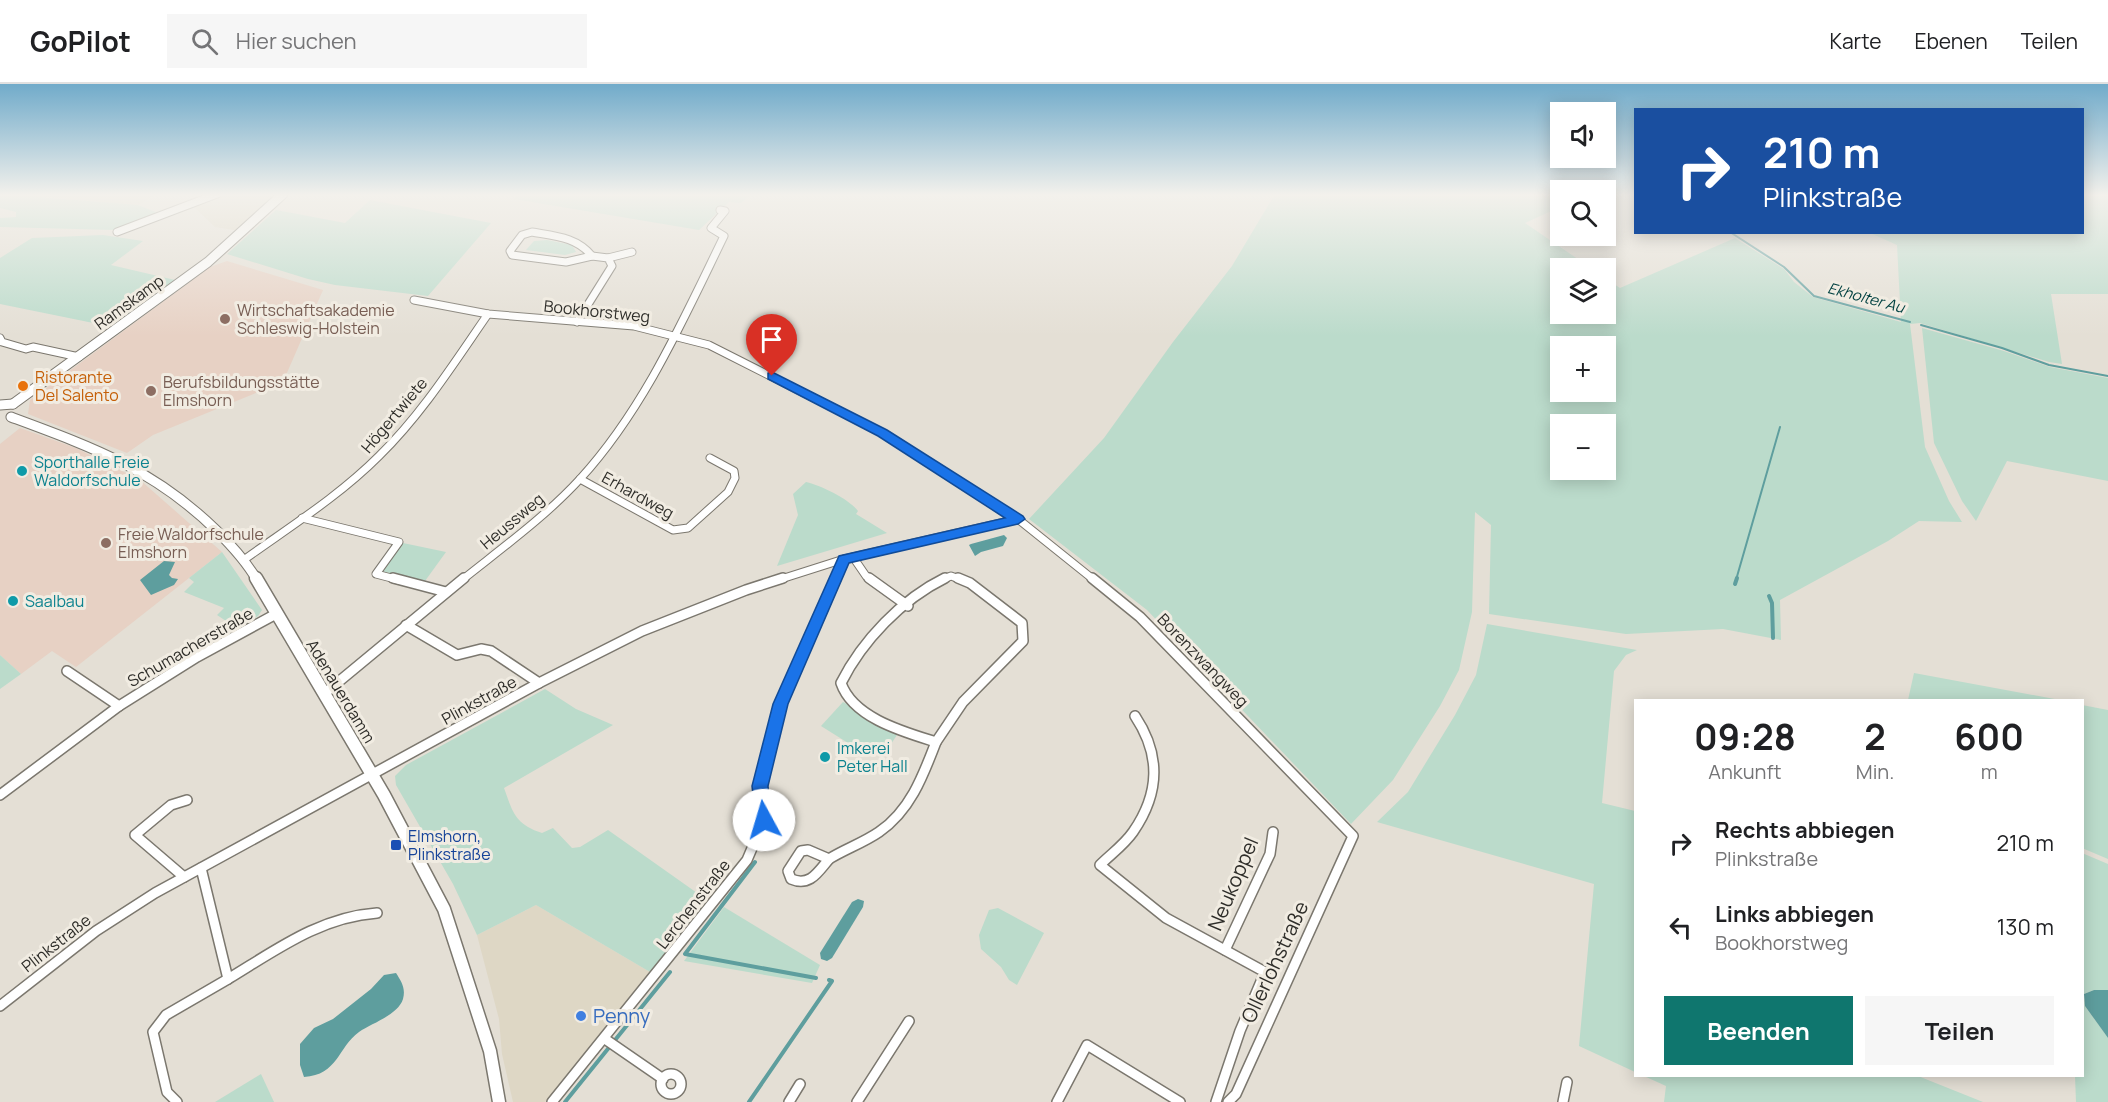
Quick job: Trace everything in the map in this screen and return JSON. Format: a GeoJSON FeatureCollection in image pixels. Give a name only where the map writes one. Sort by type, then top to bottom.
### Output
{"type":"FeatureCollection","features":[{"type":"Feature","properties":{"kind":"street","name":"Ramskamp"},"geometry":{"type":"LineString","coordinates":[[13,404],[208,262],[231,242]]}},
{"type":"Feature","properties":{"kind":"street"},"geometry":{"type":"LineString","coordinates":[[517,242],[510,251],[512,255],[566,262],[591,256],[608,258],[632,252]]}},
{"type":"Feature","properties":{"kind":"street"},"geometry":{"type":"LineString","coordinates":[[576,242],[585,247],[591,256]]}},
{"type":"Feature","properties":{"kind":"street","name":"Heussweg"},"geometry":{"type":"LineString","coordinates":[[325,693],[446,592],[536,521],[580,479],[621,428],[648,388],[721,242]]}},
{"type":"Feature","properties":{"kind":"street"},"geometry":{"type":"LineString","coordinates":[[577,322],[612,267],[608,258]]}},
{"type":"Feature","properties":{"kind":"street","name":"Bookhorstweg"},"geometry":{"type":"LineString","coordinates":[[414,300],[488,314],[634,326],[709,345],[883,433],[1018,519]]}},
{"type":"Feature","properties":{"kind":"street","name":"Högertwiete"},"geometry":{"type":"LineString","coordinates":[[245,559],[363,472],[391,443],[427,398],[488,314]]}},
{"type":"Feature","properties":{"kind":"street"},"geometry":{"type":"LineString","coordinates":[[0,338],[2,342],[26,349],[33,347],[79,357]]}},
{"type":"Feature","properties":{"kind":"street"},"geometry":{"type":"LineString","coordinates":[[0,405],[13,404]]}},
{"type":"Feature","properties":{"kind":"street","name":"Adenauerdamm"},"geometry":{"type":"LineString","coordinates":[[13,404],[17,408],[6,419],[85,444],[151,477],[193,508],[245,559],[325,693],[444,909],[490,1051],[499,1102]]}},
{"type":"Feature","properties":{"kind":"street","name":"Erhardweg"},"geometry":{"type":"LineString","coordinates":[[580,479],[673,530],[688,528],[728,492],[735,478],[734,471],[710,458]]}},
{"type":"Feature","properties":{"kind":"street"},"geometry":{"type":"LineString","coordinates":[[302,518],[399,542],[376,574],[446,592]]}},
{"type":"Feature","properties":{"kind":"street","name":"Plinkstraße"},"geometry":{"type":"LineString","coordinates":[[0,1006],[125,910],[539,683],[642,631],[746,590],[848,558],[1018,519]]}},
{"type":"Feature","properties":{"kind":"street","name":"Borenzwangweg"},"geometry":{"type":"LineString","coordinates":[[1018,519],[1140,617],[1353,836]]}},
{"type":"Feature","properties":{"kind":"street"},"geometry":{"type":"LineString","coordinates":[[848,558],[866,576],[908,606]]}},
{"type":"Feature","properties":{"kind":"street","name":"Lerchenstraße"},"geometry":{"type":"LineString","coordinates":[[552,1102],[605,1040],[747,860],[764,820],[760,786],[781,704],[848,558]]}},
{"type":"Feature","properties":{"kind":"street"},"geometry":{"type":"LineString","coordinates":[[829,859],[808,850],[801,851],[788,872],[791,879],[800,883],[811,880],[829,859],[876,834],[893,822],[905,809],[921,781],[936,742],[963,702],[1023,641],[1023,623],[970,583],[951,576],[936,583],[870,639],[845,674],[841,684],[841,692],[849,701],[876,718],[936,742]]}},
{"type":"Feature","properties":{"kind":"street","name":"Schumacherstraße"},"geometry":{"type":"LineString","coordinates":[[0,795],[119,706],[206,652],[276,614]]}},
{"type":"Feature","properties":{"kind":"street"},"geometry":{"type":"LineString","coordinates":[[406,625],[457,655],[465,656],[474,651],[488,650],[539,683]]}},
{"type":"Feature","properties":{"kind":"street","name":"Schumacherstraße"},"geometry":{"type":"LineString","coordinates":[[66,671],[119,706]]}},
{"type":"Feature","properties":{"kind":"street"},"geometry":{"type":"LineString","coordinates":[[1135,716],[1152,742],[1156,765],[1151,794],[1145,812],[1132,833],[1100,865],[1166,918],[1225,950]]}},
{"type":"Feature","properties":{"kind":"street"},"geometry":{"type":"LineString","coordinates":[[184,877],[135,835],[171,805],[187,800]]}},
{"type":"Feature","properties":{"kind":"street","name":"Neukoppel"},"geometry":{"type":"LineString","coordinates":[[1225,950],[1270,854],[1273,832]]}},
{"type":"Feature","properties":{"kind":"street","name":"Ollerlohstraße"},"geometry":{"type":"LineString","coordinates":[[1228,1102],[1236,1094],[1353,836]]}},
{"type":"Feature","properties":{"kind":"street"},"geometry":{"type":"LineString","coordinates":[[201,868],[228,979]]}},
{"type":"Feature","properties":{"kind":"street"},"geometry":{"type":"LineString","coordinates":[[177,1102],[167,1092],[153,1032],[166,1015],[322,924],[359,913],[377,913]]}},
{"type":"Feature","properties":{"kind":"street","name":"Ollerlohstraße"},"geometry":{"type":"LineString","coordinates":[[1216,1102],[1240,1031],[1265,972],[1225,950]]}},
{"type":"Feature","properties":{"kind":"street"},"geometry":{"type":"LineString","coordinates":[[857,1102],[909,1021]]}},
{"type":"Feature","properties":{"kind":"street"},"geometry":{"type":"LineString","coordinates":[[605,1040],[663,1079]]}},
{"type":"Feature","properties":{"kind":"street"},"geometry":{"type":"LineString","coordinates":[[1057,1102],[1087,1045],[1180,1102]]}},
{"type":"Feature","properties":{"kind":"street"},"geometry":{"type":"LineString","coordinates":[[1563,1102],[1567,1082]]}},
{"type":"Feature","properties":{"kind":"street"},"geometry":{"type":"LineString","coordinates":[[789,1102],[800,1084]]}},
{"type":"Feature","properties":{"kind":"shaded area"},"geometry":{"type":"Polygon","coordinates":[[[227,261],[323,290],[283,382],[153,435],[127,453],[28,414],[30,400],[210,267],[227,261]]]}},
{"type":"Feature","properties":{"kind":"shaded area","name":"Freie Waldorfschule Elmshorn"},"geometry":{"type":"Polygon","coordinates":[[[20,428],[76,448],[140,480],[222,552],[76,667],[52,651],[21,674],[0,655],[0,444],[20,428]]]}},
{"type":"Feature","properties":{"kind":"shaded area"},"geometry":{"type":"Polygon","coordinates":[[[536,905],[650,972],[574,1071],[545,1102],[513,1102],[502,1054],[499,1019],[477,935],[536,905]]]}},
{"type":"Feature","properties":{"kind":"green space"},"geometry":{"type":"Polygon","coordinates":[[[26,242],[142,242],[111,265],[175,280],[113,327],[0,304],[0,258],[26,242]]]}},
{"type":"Feature","properties":{"kind":"green space"},"geometry":{"type":"Polygon","coordinates":[[[241,242],[475,242],[428,296],[335,285],[227,254],[241,242]]]}},
{"type":"Feature","properties":{"kind":"green space"},"geometry":{"type":"Polygon","coordinates":[[[534,242],[555,242],[572,245],[576,252],[565,255],[526,250],[534,242]]]}},
{"type":"Feature","properties":{"kind":"green space"},"geometry":{"type":"Polygon","coordinates":[[[1247,242],[1550,242],[1550,246],[1559,246],[1576,258],[1550,258],[1550,324],[1616,324],[1616,285],[1620,288],[1727,242],[1741,242],[1784,269],[1794,282],[1813,297],[1901,322],[1897,245],[1889,242],[2108,242],[2108,294],[2051,294],[2062,364],[1920,323],[1910,324],[1925,447],[1949,501],[1962,522],[1919,521],[1888,541],[1780,600],[1781,640],[1723,629],[1626,634],[1489,614],[1491,525],[1475,512],[1472,612],[1459,670],[1440,706],[1393,780],[1351,824],[1147,610],[1029,519],[1104,438],[1173,342],[1232,266],[1247,242]]]}},
{"type":"Feature","properties":{"kind":"green space"},"geometry":{"type":"Polygon","coordinates":[[[1922,328],[2004,351],[2050,367],[2108,378],[2108,481],[2007,461],[1976,521],[1962,501],[1934,443],[1922,328]]]}},
{"type":"Feature","properties":{"kind":"green space"},"geometry":{"type":"Polygon","coordinates":[[[806,482],[842,498],[854,506],[858,511],[856,514],[887,533],[777,566],[798,515],[793,494],[806,482]]]}},
{"type":"Feature","properties":{"kind":"green space"},"geometry":{"type":"Polygon","coordinates":[[[403,543],[446,552],[425,581],[381,571],[403,543]]]}},
{"type":"Feature","properties":{"kind":"green space"},"geometry":{"type":"Polygon","coordinates":[[[222,552],[262,610],[258,616],[238,629],[217,615],[224,608],[184,592],[194,582],[189,578],[222,552]]]}},
{"type":"Feature","properties":{"kind":"green space"},"geometry":{"type":"Polygon","coordinates":[[[1487,624],[1637,650],[1626,655],[1614,671],[1602,803],[1634,811],[1634,1072],[1579,1046],[1594,884],[1377,822],[1408,792],[1455,715],[1476,675],[1487,624]]]}},
{"type":"Feature","properties":{"kind":"green space"},"geometry":{"type":"Polygon","coordinates":[[[0,655],[21,674],[0,689],[0,655]]]}},
{"type":"Feature","properties":{"kind":"green space"},"geometry":{"type":"Polygon","coordinates":[[[1914,673],[2055,699],[1908,699],[1914,673]]]}},
{"type":"Feature","properties":{"kind":"green space"},"geometry":{"type":"Polygon","coordinates":[[[545,689],[576,709],[613,725],[504,788],[516,816],[526,826],[542,833],[553,828],[572,848],[580,847],[608,830],[707,900],[650,972],[536,905],[477,935],[453,884],[396,785],[395,776],[406,765],[545,689]]]}},
{"type":"Feature","properties":{"kind":"green space"},"geometry":{"type":"Polygon","coordinates":[[[843,702],[899,732],[883,756],[856,748],[821,726],[843,702]]]}},
{"type":"Feature","properties":{"kind":"green space"},"geometry":{"type":"Polygon","coordinates":[[[2084,705],[2108,710],[2108,859],[2084,849],[2084,705]]]}},
{"type":"Feature","properties":{"kind":"green space"},"geometry":{"type":"Polygon","coordinates":[[[2084,854],[2108,864],[2108,990],[2094,990],[2084,994],[2084,854]]]}},
{"type":"Feature","properties":{"kind":"green space"},"geometry":{"type":"Polygon","coordinates":[[[724,907],[820,965],[812,983],[684,961],[724,907]]]}},
{"type":"Feature","properties":{"kind":"green space"},"geometry":{"type":"Polygon","coordinates":[[[998,908],[1044,933],[1017,985],[1009,980],[1001,967],[981,949],[979,935],[989,910],[998,908]]]}},
{"type":"Feature","properties":{"kind":"green space"},"geometry":{"type":"Polygon","coordinates":[[[2084,994],[2085,1006],[2108,1038],[2108,1102],[2076,1102],[2075,1077],[2084,1077],[2084,994]]]}},
{"type":"Feature","properties":{"kind":"green space"},"geometry":{"type":"Polygon","coordinates":[[[261,1074],[274,1102],[215,1102],[261,1074]]]}},
{"type":"Feature","properties":{"kind":"green space"},"geometry":{"type":"Polygon","coordinates":[[[1646,1077],[1920,1077],[1983,1102],[1664,1102],[1666,1086],[1646,1077]]]}},
{"type":"Feature","properties":{"kind":"water"},"geometry":{"type":"Polygon","coordinates":[[[1004,535],[1007,538],[1003,546],[975,556],[969,545],[971,544],[1004,535]]]}},
{"type":"Feature","properties":{"kind":"water"},"geometry":{"type":"Polygon","coordinates":[[[164,561],[175,562],[169,575],[178,579],[174,585],[151,595],[140,580],[164,561]]]}},
{"type":"Feature","properties":{"kind":"water"},"geometry":{"type":"Polygon","coordinates":[[[858,899],[864,901],[863,907],[832,958],[827,961],[821,959],[820,953],[852,902],[858,899]]]}},
{"type":"Feature","properties":{"kind":"water"},"geometry":{"type":"Polygon","coordinates":[[[396,973],[404,991],[403,999],[396,1010],[352,1038],[331,1066],[315,1075],[304,1077],[300,1065],[300,1044],[314,1028],[333,1019],[371,989],[384,975],[396,973]]]}},
{"type":"Feature","properties":{"kind":"water"},"geometry":{"type":"Polygon","coordinates":[[[2094,990],[2108,990],[2108,1038],[2085,1006],[2084,994],[2094,990]]]}},
{"type":"Feature","properties":{"kind":"waterway","name":"Ekholter Au"},"geometry":{"type":"LineString","coordinates":[[1745,242],[1784,267],[1814,296],[1910,322]]}},
{"type":"Feature","properties":{"kind":"waterway","name":"Ekholter Au"},"geometry":{"type":"LineString","coordinates":[[1921,325],[2002,348],[2049,365],[2108,376]]}},
{"type":"Feature","properties":{"kind":"waterway"},"geometry":{"type":"LineString","coordinates":[[1736,580],[1780,427]]}},
{"type":"Feature","properties":{"kind":"waterway"},"geometry":{"type":"LineString","coordinates":[[1735,584],[1737,578]]}},
{"type":"Feature","properties":{"kind":"waterway"},"geometry":{"type":"LineString","coordinates":[[1769,596],[1772,603],[1773,638]]}},
{"type":"Feature","properties":{"kind":"waterway"},"geometry":{"type":"LineString","coordinates":[[755,862],[685,954],[816,978]]}},
{"type":"Feature","properties":{"kind":"waterway"},"geometry":{"type":"LineString","coordinates":[[565,1102],[670,972]]}},
{"type":"Feature","properties":{"kind":"waterway"},"geometry":{"type":"LineString","coordinates":[[749,1102],[832,981],[829,980]]}},
{"type":"Feature","properties":{"kind":"place","name":"Wirtschaftsakademie Schleswig-Holstein"},"geometry":{"type":"Point","coordinates":[225,319]}},
{"type":"Feature","properties":{"kind":"place","name":"Ristorante Del Salento"},"geometry":{"type":"Point","coordinates":[23,386]}},
{"type":"Feature","properties":{"kind":"place","name":"Berufsbildungsstätte Elmshorn"},"geometry":{"type":"Point","coordinates":[151,391]}},
{"type":"Feature","properties":{"kind":"place","name":"Sporthalle Freie Waldorfschule"},"geometry":{"type":"Point","coordinates":[22,471]}},
{"type":"Feature","properties":{"kind":"place","name":"Freie Waldorfschule Elmshorn"},"geometry":{"type":"Point","coordinates":[106,543]}},
{"type":"Feature","properties":{"kind":"place","name":"Saalbau"},"geometry":{"type":"Point","coordinates":[13,601]}},
{"type":"Feature","properties":{"kind":"place","name":"Imkerei Peter Hall"},"geometry":{"type":"Point","coordinates":[825,757]}},
{"type":"Feature","properties":{"kind":"place","name":"Elmshorn, Plinkstraße"},"geometry":{"type":"Point","coordinates":[396,845]}},
{"type":"Feature","properties":{"kind":"place","name":"Penny"},"geometry":{"type":"Point","coordinates":[581,1016]}},
{"type":"Feature","properties":{"kind":"route"},"geometry":{"type":"LineString","coordinates":[[764,820],[760,786],[768,746],[781,704],[844,559],[1018,519],[883,433],[772,376]]}}]}
